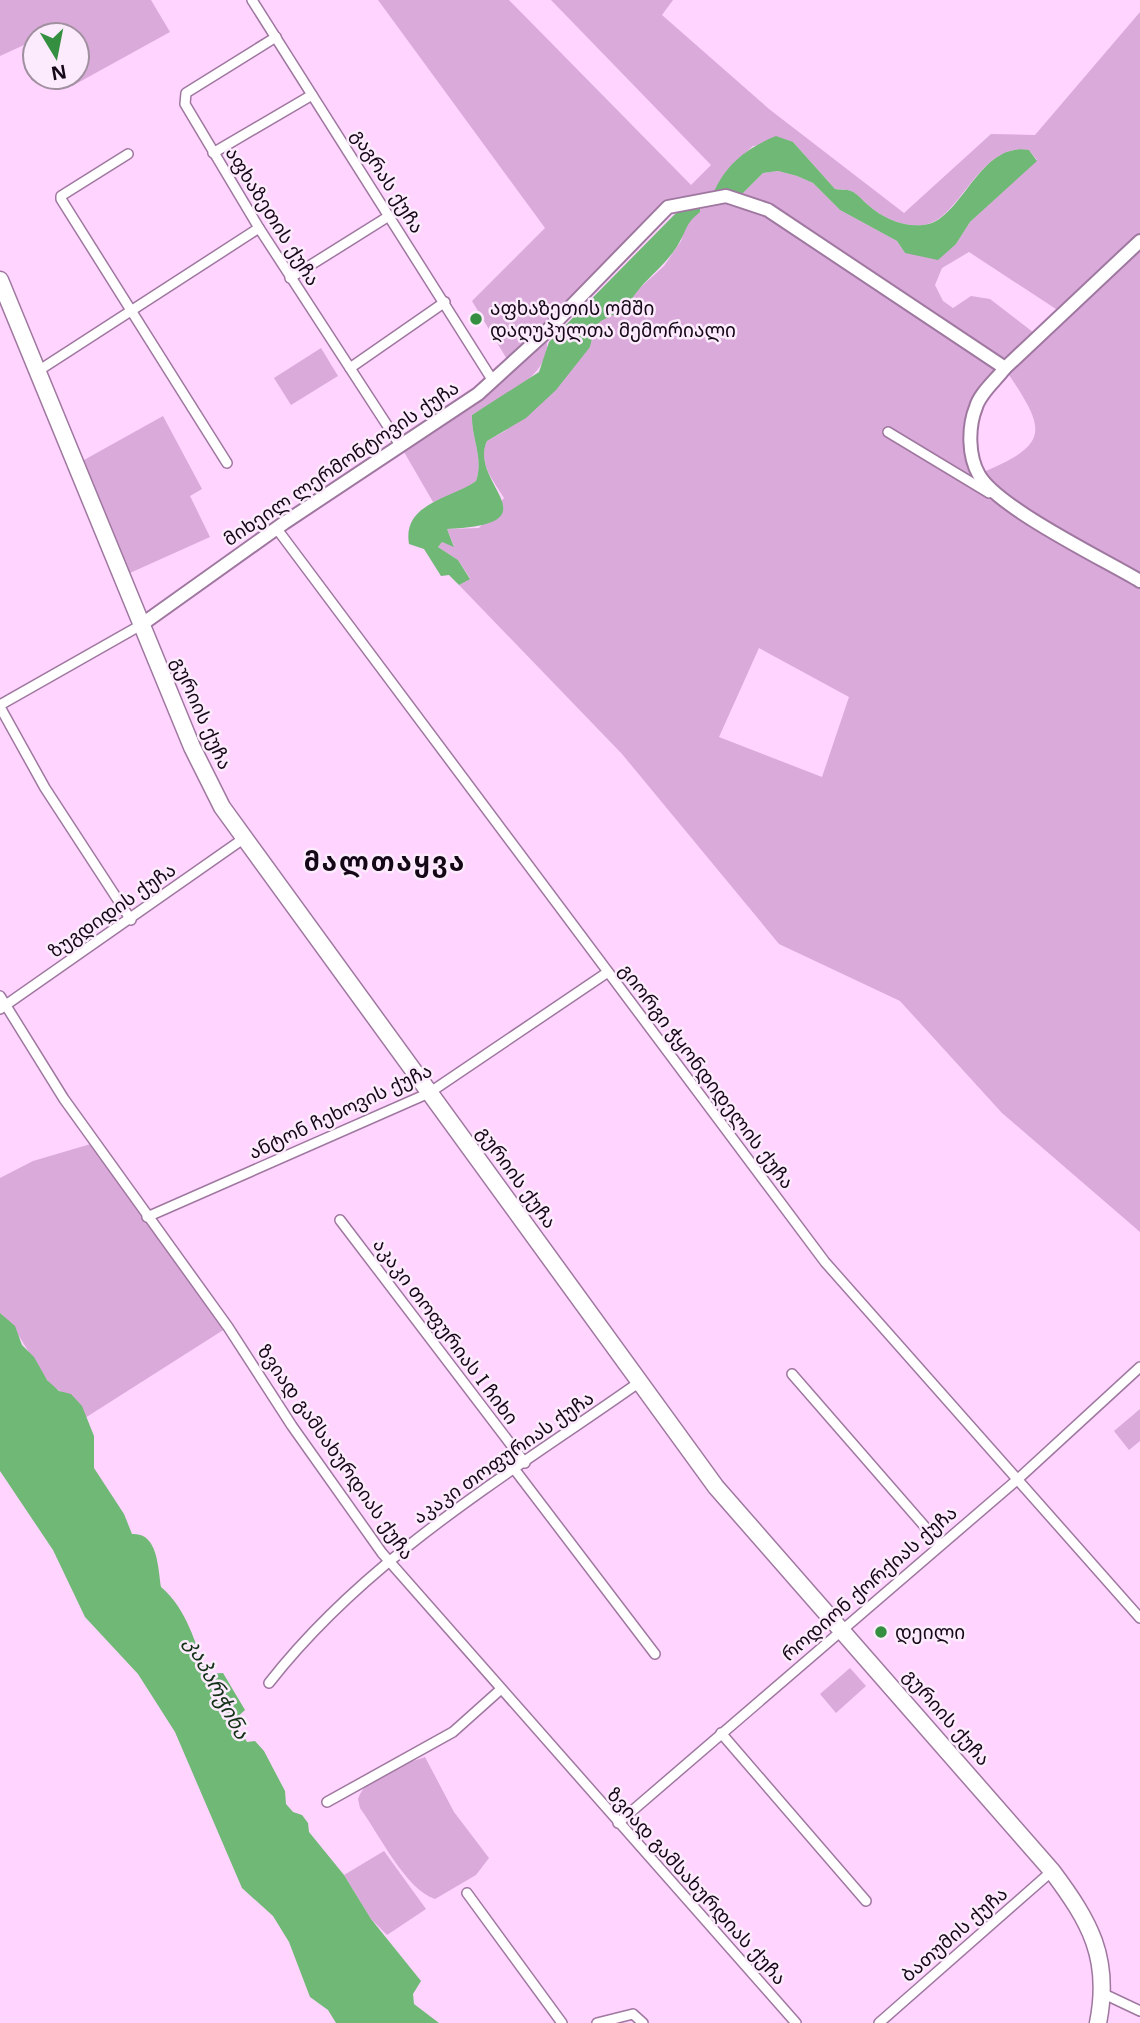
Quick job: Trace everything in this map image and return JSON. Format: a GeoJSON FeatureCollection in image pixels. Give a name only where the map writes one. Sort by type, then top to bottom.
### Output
{"type":"FeatureCollection","features":[{"type":"Feature","properties":{"kind":"highway","name":"გურიის ქუჩა"},"geometry":{"type":"LineString","coordinates":[[0,280],[191,747],[243,839],[716,1486],[1052,1871],[1080,1907],[1098,1951],[1104,1994],[1098,2023]]}},
{"type":"Feature","properties":{"kind":"street","name":"გაგრას ქუჩა"},"geometry":{"type":"LineString","coordinates":[[252,0],[494,381]]}},
{"type":"Feature","properties":{"kind":"street","name":"აფხაზეთის ქუჩა"},"geometry":{"type":"LineString","coordinates":[[276,37],[186,93],[183,98],[187,111],[290,278],[400,445]]}},
{"type":"Feature","properties":{"kind":"street"},"geometry":{"type":"LineString","coordinates":[[213,153],[312,95]]}},
{"type":"Feature","properties":{"kind":"street"},"geometry":{"type":"LineString","coordinates":[[128,154],[61,196],[61,199],[227,463]]}},
{"type":"Feature","properties":{"kind":"street","name":"მიხეილ ლერმონტოვის ქუჩა"},"geometry":{"type":"LineString","coordinates":[[0,706],[141,625],[494,381],[668,207],[726,196],[768,210],[1005,368]]}},
{"type":"Feature","properties":{"kind":"street"},"geometry":{"type":"LineString","coordinates":[[290,278],[389,216]]}},
{"type":"Feature","properties":{"kind":"street"},"geometry":{"type":"LineString","coordinates":[[37,371],[259,228]]}},
{"type":"Feature","properties":{"kind":"street"},"geometry":{"type":"LineString","coordinates":[[1000,499],[978,474],[971,454],[971,429],[976,405],[1005,368],[1140,241]]}},
{"type":"Feature","properties":{"kind":"street"},"geometry":{"type":"LineString","coordinates":[[350,368],[445,302]]}},
{"type":"Feature","properties":{"kind":"street"},"geometry":{"type":"LineString","coordinates":[[888,432],[1140,581]]}},
{"type":"Feature","properties":{"kind":"street","name":"გიორგი ჭყონდიდელის ქუჩა"},"geometry":{"type":"LineString","coordinates":[[277,529],[824,1262],[1140,1618]]}},
{"type":"Feature","properties":{"kind":"street"},"geometry":{"type":"LineString","coordinates":[[0,706],[45,788],[131,920]]}},
{"type":"Feature","properties":{"kind":"street","name":"ზუგდიდის ქუჩა"},"geometry":{"type":"LineString","coordinates":[[3,1007],[131,920],[243,839]]}},
{"type":"Feature","properties":{"kind":"street","name":"ანტონ ჩეხოვის ქუჩა"},"geometry":{"type":"LineString","coordinates":[[147,1217],[429,1093],[608,972]]}},
{"type":"Feature","properties":{"kind":"street","name":"ზვიად გამსახურდიას ქუჩა"},"geometry":{"type":"LineString","coordinates":[[0,996],[3,1007],[64,1099],[228,1328],[299,1436],[388,1560],[796,2023]]}},
{"type":"Feature","properties":{"kind":"street","name":"აკაკი თოფურიას I ჩიხი"},"geometry":{"type":"LineString","coordinates":[[340,1220],[525,1463]]}},
{"type":"Feature","properties":{"kind":"street","name":"როდიონ ქორქიას ქუჩა"},"geometry":{"type":"LineString","coordinates":[[618,1822],[1017,1479],[1140,1367]]}},
{"type":"Feature","properties":{"kind":"street"},"geometry":{"type":"LineString","coordinates":[[792,1374],[940,1544]]}},
{"type":"Feature","properties":{"kind":"street","name":"აკაკი თოფურიას ქუჩა"},"geometry":{"type":"LineString","coordinates":[[269,1683],[301,1642],[388,1560],[641,1381]]}},
{"type":"Feature","properties":{"kind":"street"},"geometry":{"type":"LineString","coordinates":[[515,1470],[655,1654]]}},
{"type":"Feature","properties":{"kind":"street"},"geometry":{"type":"LineString","coordinates":[[327,1802],[453,1732],[500,1690]]}},
{"type":"Feature","properties":{"kind":"street"},"geometry":{"type":"LineString","coordinates":[[721,1733],[866,1901]]}},
{"type":"Feature","properties":{"kind":"street","name":"ბათუმის ქუჩა"},"geometry":{"type":"LineString","coordinates":[[879,2023],[1052,1871]]}},
{"type":"Feature","properties":{"kind":"street"},"geometry":{"type":"LineString","coordinates":[[467,1893],[562,2023]]}},
{"type":"Feature","properties":{"kind":"street"},"geometry":{"type":"LineString","coordinates":[[1104,1994],[1140,2011]]}},
{"type":"Feature","properties":{"kind":"street"},"geometry":{"type":"LineString","coordinates":[[597,2023],[633,2014],[643,2023]]}},
{"type":"Feature","properties":{"kind":"shaded area"},"geometry":{"type":"Polygon","coordinates":[[[0,0],[151,0],[170,32],[91,76],[91,21],[21,21],[21,46],[0,56],[0,0]]]}},
{"type":"Feature","properties":{"kind":"shaded area"},"geometry":{"type":"Polygon","coordinates":[[[378,0],[509,0],[691,185],[711,165],[551,0],[673,0],[662,15],[769,109],[904,213],[991,134],[1035,135],[1140,12],[1140,1232],[1002,1113],[900,1001],[779,944],[622,754],[459,585],[470,578],[458,560],[438,547],[442,542],[454,546],[447,529],[479,528],[504,498],[485,464],[484,449],[487,441],[505,431],[590,347],[595,327],[601,321],[627,308],[632,295],[664,266],[681,241],[687,222],[710,200],[668,207],[545,332],[547,347],[535,372],[511,392],[472,415],[479,464],[476,481],[461,491],[433,502],[400,445],[511,366],[472,301],[545,228],[378,0]],[[793,142],[753,146],[741,157],[738,198],[763,173],[778,171],[797,176],[813,183],[840,210],[897,241],[905,253],[956,244],[970,222],[1037,160],[1029,150],[1011,151],[996,158],[936,221],[915,225],[886,218],[853,192],[835,189],[793,142]],[[969,252],[942,268],[935,285],[943,301],[953,308],[971,296],[990,299],[1038,336],[1062,313],[969,252]],[[1005,369],[977,407],[972,427],[978,474],[1020,454],[1030,444],[1035,433],[1029,407],[1005,369]],[[759,648],[719,737],[822,777],[849,697],[759,648]]]}},
{"type":"Feature","properties":{"kind":"shaded area"},"geometry":{"type":"Polygon","coordinates":[[[321,348],[338,376],[291,405],[274,378],[321,348]]]}},
{"type":"Feature","properties":{"kind":"shaded area"},"geometry":{"type":"Polygon","coordinates":[[[163,416],[202,489],[190,496],[210,537],[121,577],[75,465],[163,416]]]}},
{"type":"Feature","properties":{"kind":"shaded area"},"geometry":{"type":"Polygon","coordinates":[[[94,1143],[228,1327],[85,1418],[74,1399],[48,1381],[14,1329],[0,1313],[0,1178],[33,1161],[94,1143]]]}},
{"type":"Feature","properties":{"kind":"shaded area"},"geometry":{"type":"Polygon","coordinates":[[[1140,1409],[1140,1441],[1129,1450],[1114,1431],[1140,1409]]]}},
{"type":"Feature","properties":{"kind":"shaded area"},"geometry":{"type":"Polygon","coordinates":[[[850,1668],[866,1686],[836,1713],[820,1694],[850,1668]]]}},
{"type":"Feature","properties":{"kind":"shaded area"},"geometry":{"type":"Polygon","coordinates":[[[425,1757],[454,1812],[489,1858],[476,1875],[435,1899],[424,1894],[404,1873],[360,1808],[358,1799],[368,1784],[377,1777],[425,1757]]]}},
{"type":"Feature","properties":{"kind":"shaded area"},"geometry":{"type":"Polygon","coordinates":[[[384,1851],[426,1909],[387,1935],[371,1919],[344,1875],[384,1851]]]}},
{"type":"Feature","properties":{"kind":"water"},"geometry":{"type":"Polygon","coordinates":[[[776,136],[793,142],[835,189],[853,192],[880,214],[908,225],[937,221],[996,158],[1011,151],[1029,150],[1037,161],[970,222],[956,244],[938,260],[905,253],[897,241],[840,210],[813,183],[797,176],[778,171],[763,173],[738,198],[711,199],[722,177],[736,160],[776,136]]]}},
{"type":"Feature","properties":{"kind":"water"},"geometry":{"type":"Polygon","coordinates":[[[700,206],[700,212],[689,223],[673,252],[638,291],[627,308],[595,327],[590,347],[556,390],[526,418],[487,441],[484,457],[503,510],[497,519],[480,526],[447,529],[454,547],[442,542],[438,547],[458,560],[470,579],[459,585],[449,575],[441,576],[424,549],[409,544],[409,530],[413,519],[430,504],[476,481],[479,464],[472,415],[539,372],[549,342],[675,214],[686,208],[700,206]]]}},
{"type":"Feature","properties":{"kind":"water","name":"კაპარჭინა"},"geometry":{"type":"Polygon","coordinates":[[[0,1313],[15,1326],[22,1345],[34,1357],[47,1380],[59,1391],[71,1394],[82,1406],[94,1436],[94,1468],[124,1514],[132,1534],[141,1535],[152,1545],[161,1587],[184,1616],[207,1674],[223,1673],[245,1710],[234,1720],[247,1742],[255,1741],[264,1751],[285,1791],[286,1804],[293,1812],[302,1815],[308,1823],[309,1832],[344,1875],[371,1919],[421,1981],[413,1994],[414,2004],[439,2023],[336,2023],[328,2010],[310,1997],[289,1942],[273,1916],[242,1888],[175,1732],[138,1674],[85,1617],[53,1550],[0,1471],[0,1313]]]}},
{"type":"Feature","properties":{"kind":"place","name":"აფხაზეთის ომში დაღუპულთა მემორიალი"},"geometry":{"type":"Point","coordinates":[476,319]}},
{"type":"Feature","properties":{"kind":"place","name":"დეილი"},"geometry":{"type":"Point","coordinates":[881,1632]}},
{"type":"Feature","properties":{"kind":"district","name":"მალთაყვა"},"geometry":{"type":"Point","coordinates":[385,862]}}]}
